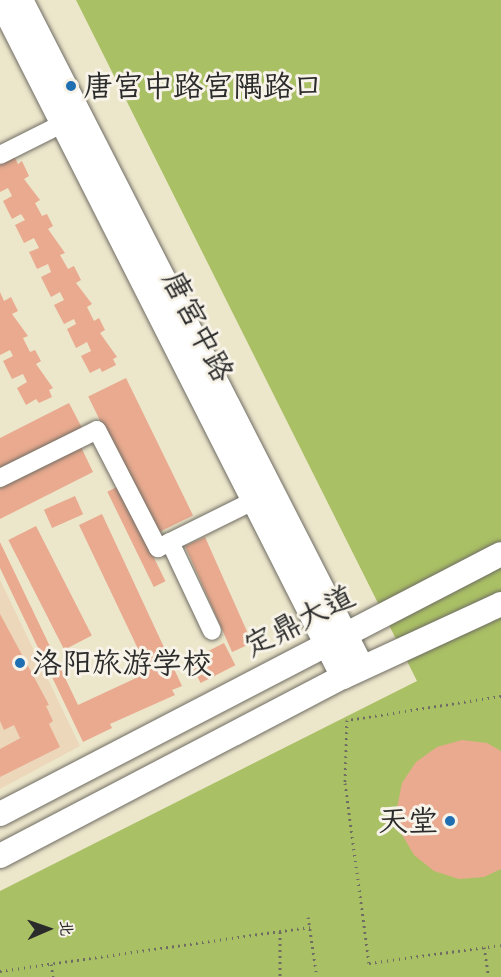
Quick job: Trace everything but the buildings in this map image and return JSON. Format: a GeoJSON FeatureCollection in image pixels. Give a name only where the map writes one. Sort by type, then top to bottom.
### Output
{"type":"FeatureCollection","features":[{"type":"Feature","properties":{"kind":"main road","name":"唐宫中路"},"geometry":{"type":"LineString","coordinates":[[0,0],[251,502],[334,638]]}},
{"type":"Feature","properties":{"kind":"main road","name":"唐宫中路"},"geometry":{"type":"LineString","coordinates":[[21,0],[352,672]]}},
{"type":"Feature","properties":{"kind":"main road","name":"定鼎大道"},"geometry":{"type":"LineString","coordinates":[[0,814],[334,638],[501,554]]}},
{"type":"Feature","properties":{"kind":"main road"},"geometry":{"type":"LineString","coordinates":[[0,856],[352,672],[501,604]]}},
{"type":"Feature","properties":{"kind":"street"},"geometry":{"type":"LineString","coordinates":[[0,155],[62,124]]}},
{"type":"Feature","properties":{"kind":"street"},"geometry":{"type":"LineString","coordinates":[[0,478],[97,430],[158,548],[251,502]]}},
{"type":"Feature","properties":{"kind":"street"},"geometry":{"type":"LineString","coordinates":[[170,542],[212,631]]}},
{"type":"Feature","properties":{"kind":"path"},"geometry":{"type":"LineString","coordinates":[[501,696],[347,720],[345,783],[369,963],[501,945]]}},
{"type":"Feature","properties":{"kind":"path"},"geometry":{"type":"LineString","coordinates":[[308,917],[317,977]]}},
{"type":"Feature","properties":{"kind":"path"},"geometry":{"type":"LineString","coordinates":[[0,971],[310,927]]}},
{"type":"Feature","properties":{"kind":"path"},"geometry":{"type":"LineString","coordinates":[[280,932],[280,977]]}},
{"type":"Feature","properties":{"kind":"path"},"geometry":{"type":"LineString","coordinates":[[484,947],[489,977]]}},
{"type":"Feature","properties":{"kind":"path"},"geometry":{"type":"LineString","coordinates":[[51,964],[53,977]]}},
{"type":"Feature","properties":{"kind":"shaded area","name":"洛阳旅游学校"},"geometry":{"type":"Polygon","coordinates":[[[0,580],[80,746],[0,789],[0,580]]]}},
{"type":"Feature","properties":{"kind":"green space"},"geometry":{"type":"Polygon","coordinates":[[[76,0],[501,0],[501,977],[0,977],[0,891],[417,681],[76,0]]]}},
{"type":"Feature","properties":{"kind":"place","name":"唐宫中路宫隅路口"},"geometry":{"type":"Point","coordinates":[71,86]}},
{"type":"Feature","properties":{"kind":"place","name":"洛阳旅游学校"},"geometry":{"type":"Point","coordinates":[20,663]}},
{"type":"Feature","properties":{"kind":"place","name":"天堂"},"geometry":{"type":"Point","coordinates":[450,821]}}]}
